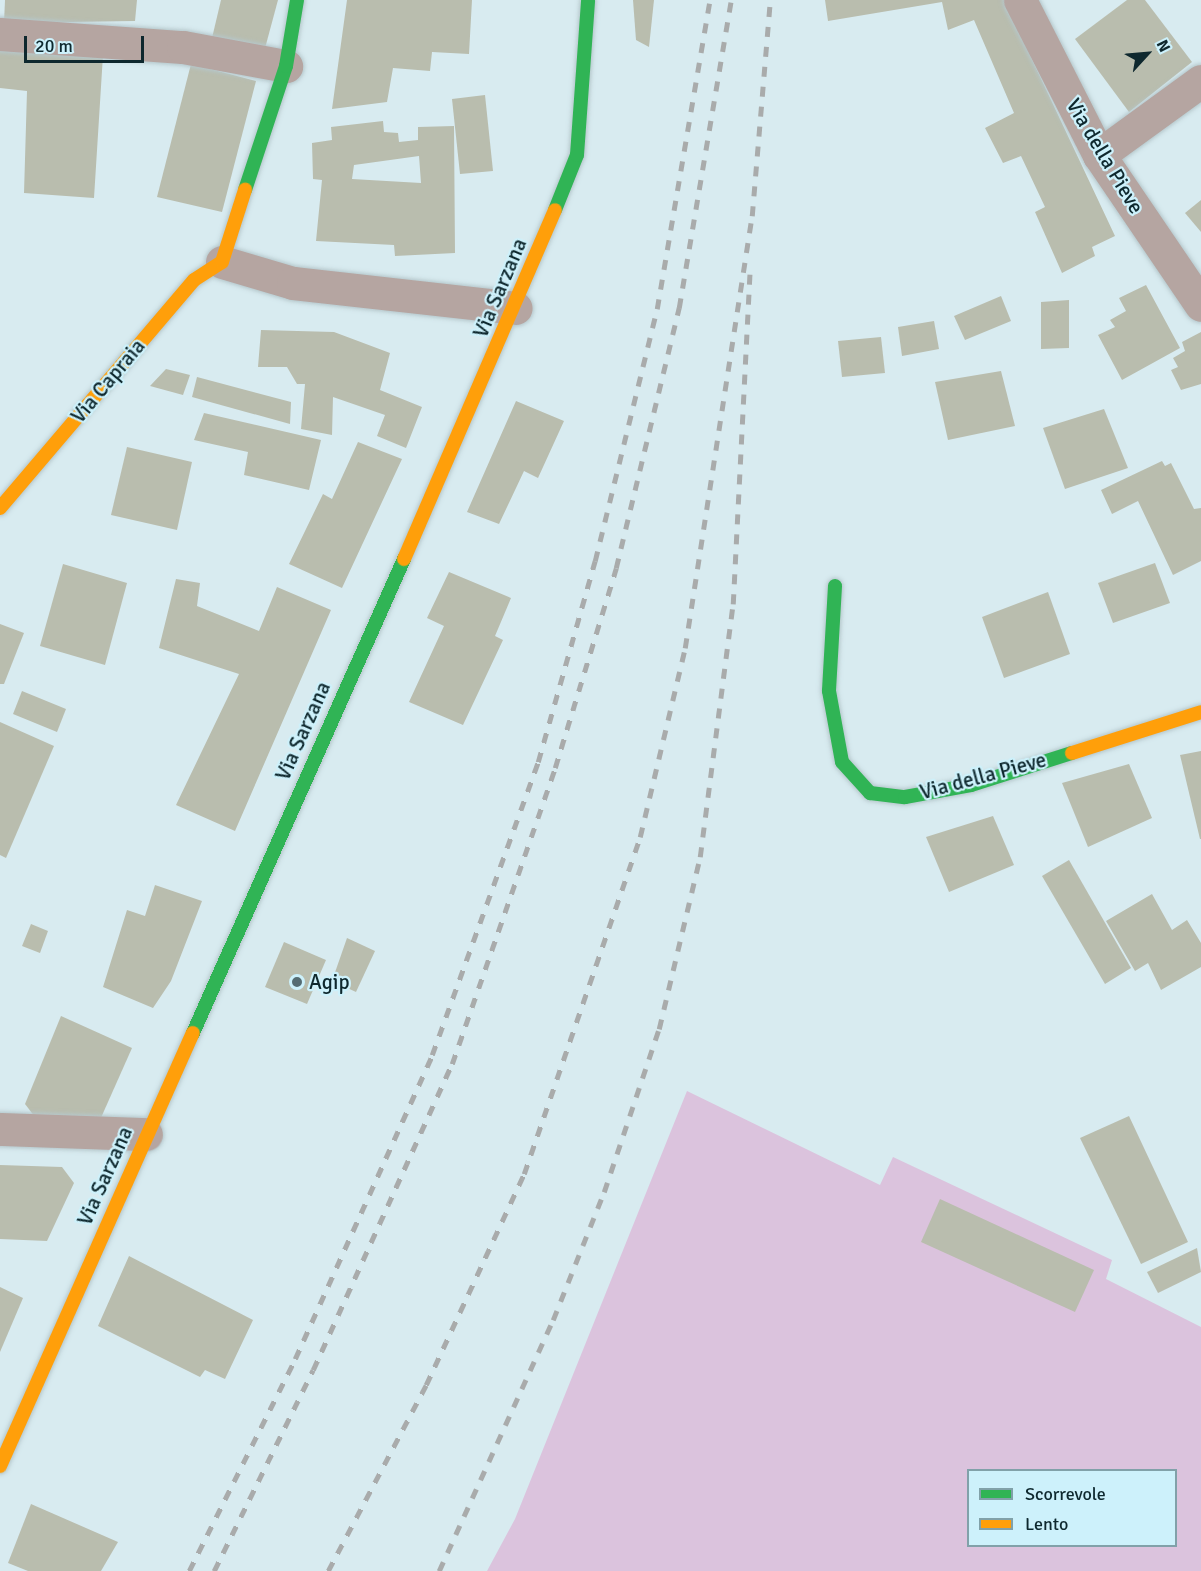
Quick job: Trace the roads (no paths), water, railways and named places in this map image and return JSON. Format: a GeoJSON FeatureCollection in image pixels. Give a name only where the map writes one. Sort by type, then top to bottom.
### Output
{"type":"FeatureCollection","features":[{"type":"Feature","properties":{"kind":"main road"},"geometry":{"type":"LineString","coordinates":[[222,262],[286,66],[297,0]]}},
{"type":"Feature","properties":{"kind":"main road","name":"Via Sarzana"},"geometry":{"type":"LineString","coordinates":[[0,1466],[516,308],[577,155],[588,0]]}},
{"type":"Feature","properties":{"kind":"main road","name":"Via Capraia"},"geometry":{"type":"LineString","coordinates":[[0,508],[194,280],[222,262]]}},
{"type":"Feature","properties":{"kind":"main road","name":"Via della Pieve"},"geometry":{"type":"LineString","coordinates":[[835,586],[829,691],[842,762],[870,793],[905,797],[970,784],[1201,712]]}},
{"type":"Feature","properties":{"kind":"street","name":"Via della Pieve"},"geometry":{"type":"LineString","coordinates":[[1020,0],[1099,156],[1201,305]]}},
{"type":"Feature","properties":{"kind":"street"},"geometry":{"type":"LineString","coordinates":[[0,34],[183,47],[286,66]]}},
{"type":"Feature","properties":{"kind":"street"},"geometry":{"type":"LineString","coordinates":[[1099,156],[1201,81]]}},
{"type":"Feature","properties":{"kind":"street"},"geometry":{"type":"LineString","coordinates":[[222,262],[293,283],[516,308]]}},
{"type":"Feature","properties":{"kind":"street"},"geometry":{"type":"LineString","coordinates":[[0,1129],[146,1134]]}},
{"type":"Feature","properties":{"kind":"railway"},"geometry":{"type":"LineString","coordinates":[[189,1571],[295,1359],[432,1055],[538,762],[595,561],[657,309],[710,0]]}},
{"type":"Feature","properties":{"kind":"railway"},"geometry":{"type":"LineString","coordinates":[[214,1571],[313,1370],[452,1064],[555,768],[616,568],[679,308],[731,0]]}},
{"type":"Feature","properties":{"kind":"railway"},"geometry":{"type":"LineString","coordinates":[[328,1571],[426,1385],[524,1174],[640,837],[685,648],[752,216],[770,0]]}},
{"type":"Feature","properties":{"kind":"railway"},"geometry":{"type":"LineString","coordinates":[[439,1571],[553,1320],[604,1192],[659,1029],[700,857],[733,604],[750,273]]}},
{"type":"Feature","properties":{"kind":"place","name":"Agip"},"geometry":{"type":"Point","coordinates":[297,982]}}]}
